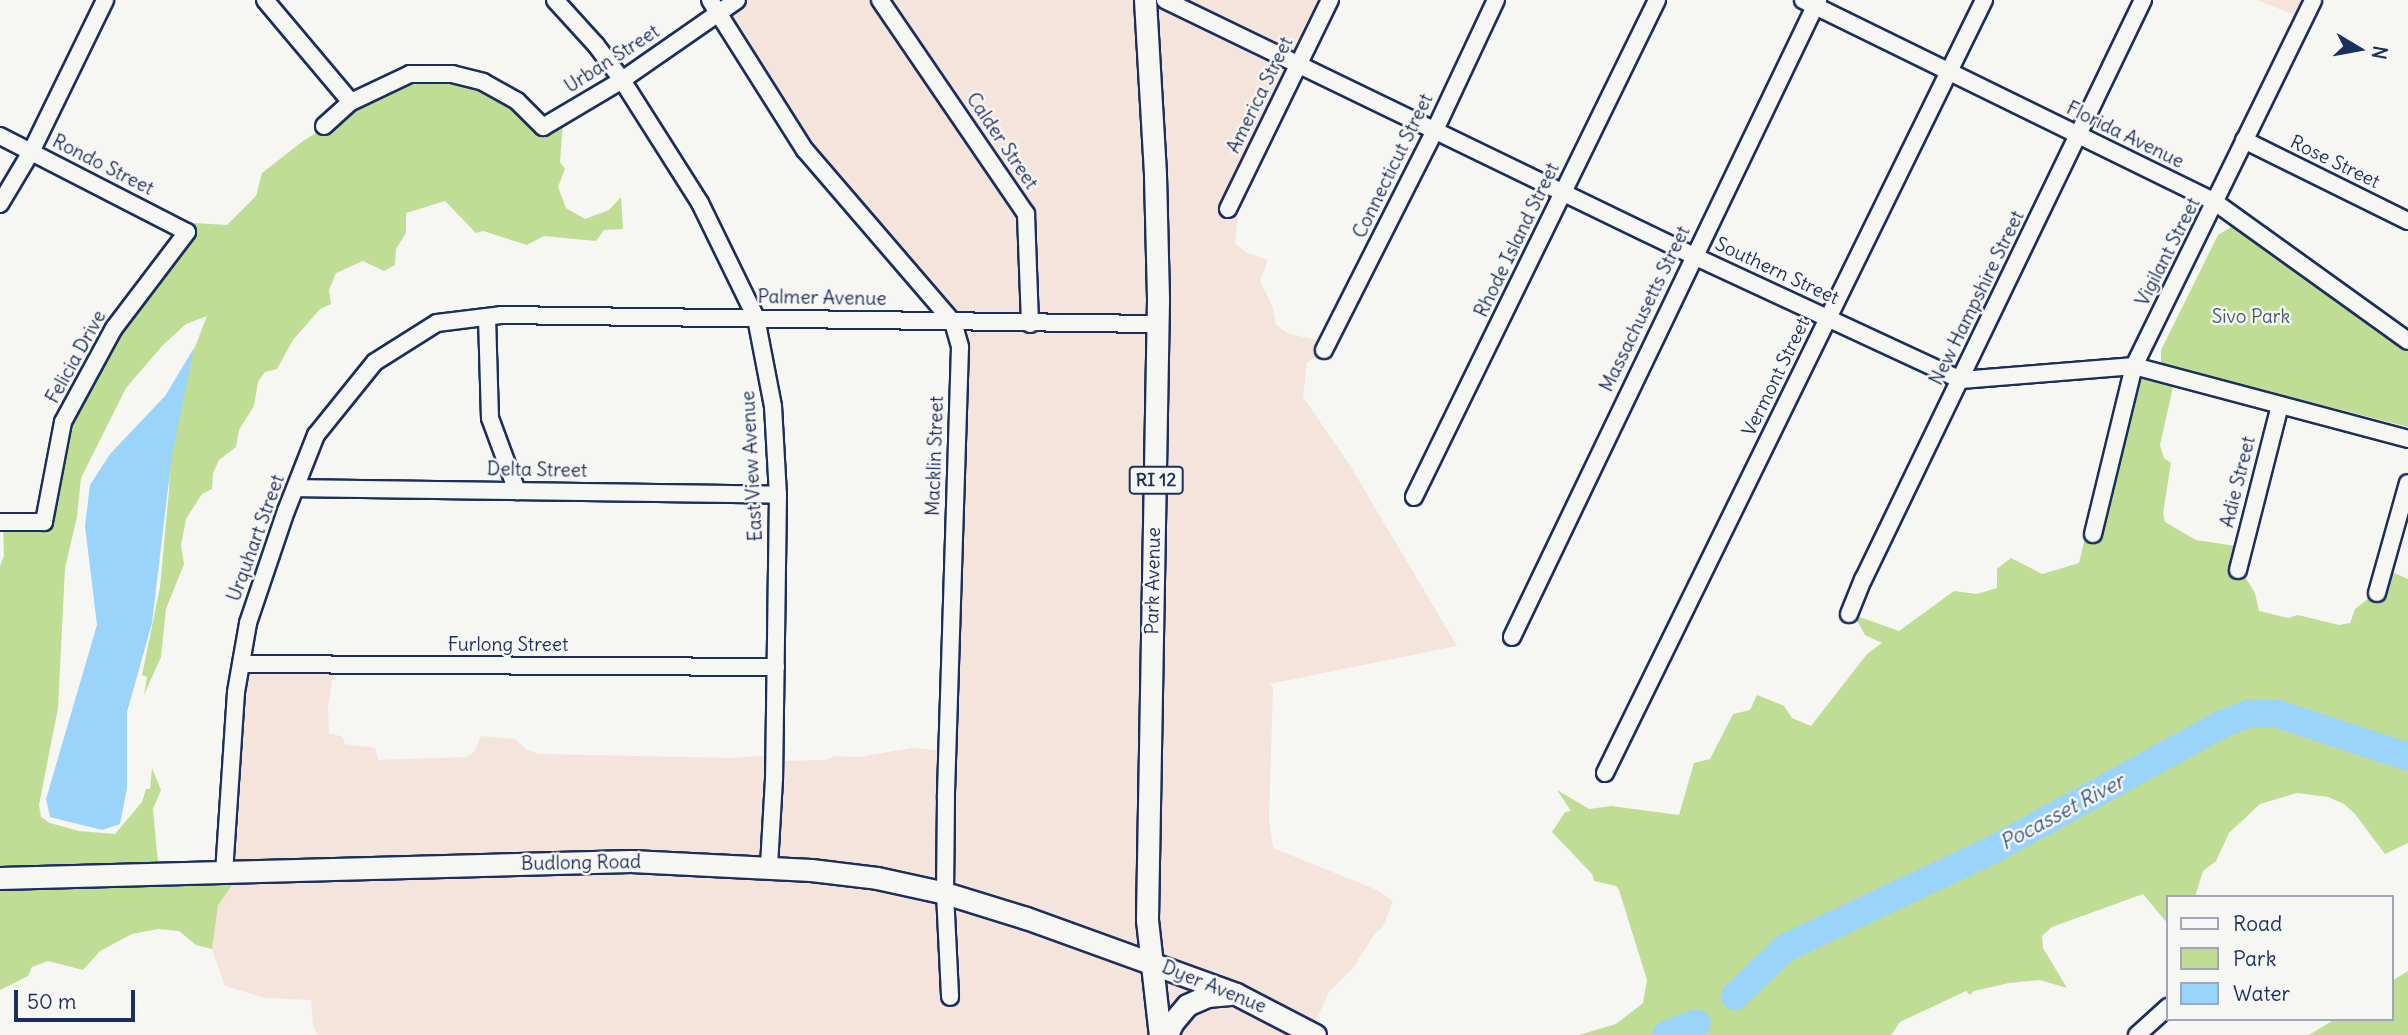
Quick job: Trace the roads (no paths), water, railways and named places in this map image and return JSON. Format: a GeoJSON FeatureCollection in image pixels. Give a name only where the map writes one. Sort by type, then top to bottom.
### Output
{"type":"FeatureCollection","features":[{"type":"Feature","properties":{"kind":"main road","name":"Park Avenue"},"geometry":{"type":"LineString","coordinates":[[1145,0],[1155,188],[1157,324],[1147,920],[1149,960],[1160,1035]]}},
{"type":"Feature","properties":{"kind":"main road","name":"Budlong Road"},"geometry":{"type":"LineString","coordinates":[[0,878],[631,861],[769,865],[877,878],[945,893],[1149,960]]}},
{"type":"Feature","properties":{"kind":"main road","name":"Dyer Avenue"},"geometry":{"type":"LineString","coordinates":[[1149,960],[1236,994],[1315,1035]]}},
{"type":"Feature","properties":{"kind":"main road"},"geometry":{"type":"LineString","coordinates":[[1167,1035],[1172,1023],[1187,1005],[1206,996],[1236,994]]}},
{"type":"Feature","properties":{"kind":"street"},"geometry":{"type":"LineString","coordinates":[[0,204],[31,152],[105,0]]}},
{"type":"Feature","properties":{"kind":"street"},"geometry":{"type":"LineString","coordinates":[[265,0],[351,102],[324,126]]}},
{"type":"Feature","properties":{"kind":"street","name":"East View Avenue"},"geometry":{"type":"LineString","coordinates":[[555,0],[596,45],[622,80],[700,203],[755,318],[773,406],[778,495],[776,667],[769,865]]}},
{"type":"Feature","properties":{"kind":"street","name":"Urban Street"},"geometry":{"type":"LineString","coordinates":[[351,102],[410,74],[452,74],[483,82],[517,101],[543,127],[622,80],[714,6],[737,0]]}},
{"type":"Feature","properties":{"kind":"street","name":"Calder Street"},"geometry":{"type":"LineString","coordinates":[[880,0],[1026,214],[1030,324]]}},
{"type":"Feature","properties":{"kind":"street","name":"Southern Street"},"geometry":{"type":"LineString","coordinates":[[1165,0],[1694,256],[1961,380],[2134,366],[2408,439]]}},
{"type":"Feature","properties":{"kind":"street","name":"America Street"},"geometry":{"type":"LineString","coordinates":[[1228,209],[1330,0]]}},
{"type":"Feature","properties":{"kind":"street","name":"Connecticut Street"},"geometry":{"type":"LineString","coordinates":[[1324,350],[1436,130],[1496,0]]}},
{"type":"Feature","properties":{"kind":"street","name":"Rhode Island Street"},"geometry":{"type":"LineString","coordinates":[[1414,497],[1657,0]]}},
{"type":"Feature","properties":{"kind":"street","name":"Vermont Street"},"geometry":{"type":"LineString","coordinates":[[1605,773],[1984,0]]}},
{"type":"Feature","properties":{"kind":"street","name":"New Hampshire Street"},"geometry":{"type":"LineString","coordinates":[[1849,614],[2143,0]]}},
{"type":"Feature","properties":{"kind":"street","name":"Vigilant Street"},"geometry":{"type":"LineString","coordinates":[[2093,534],[2134,366],[2216,204],[2313,0]]}},
{"type":"Feature","properties":{"kind":"street","name":"Florida Avenue"},"geometry":{"type":"LineString","coordinates":[[1812,2],[1949,73],[2216,204],[2408,341]]}},
{"type":"Feature","properties":{"kind":"street","name":"Massachusetts Street"},"geometry":{"type":"LineString","coordinates":[[1513,637],[1812,2]]}},
{"type":"Feature","properties":{"kind":"street","name":"Macklin Street"},"geometry":{"type":"LineString","coordinates":[[714,6],[805,150],[953,322],[960,347],[945,893],[950,996]]}},
{"type":"Feature","properties":{"kind":"street","name":"Rondo Street"},"geometry":{"type":"LineString","coordinates":[[0,136],[187,232]]}},
{"type":"Feature","properties":{"kind":"street","name":"Rose Street"},"geometry":{"type":"LineString","coordinates":[[2244,141],[2408,221]]}},
{"type":"Feature","properties":{"kind":"street","name":"Felicia Drive"},"geometry":{"type":"LineString","coordinates":[[0,522],[44,522],[63,422],[114,328],[187,232]]}},
{"type":"Feature","properties":{"kind":"street"},"geometry":{"type":"LineString","coordinates":[[487,317],[490,418],[517,491]]}},
{"type":"Feature","properties":{"kind":"street","name":"Palmer Avenue"},"geometry":{"type":"LineString","coordinates":[[487,317],[1157,324]]}},
{"type":"Feature","properties":{"kind":"street","name":"Urquhart Street"},"geometry":{"type":"LineString","coordinates":[[224,873],[236,692],[248,623],[316,435],[375,362],[437,324],[487,317]]}},
{"type":"Feature","properties":{"kind":"street","name":"Adie Street"},"geometry":{"type":"LineString","coordinates":[[2238,570],[2280,405]]}},
{"type":"Feature","properties":{"kind":"street"},"geometry":{"type":"LineString","coordinates":[[2377,593],[2408,483]]}},
{"type":"Feature","properties":{"kind":"street","name":"Delta Street"},"geometry":{"type":"LineString","coordinates":[[296,488],[778,495]]}},
{"type":"Feature","properties":{"kind":"street","name":"Furlong Street"},"geometry":{"type":"LineString","coordinates":[[241,664],[776,667]]}},
{"type":"Feature","properties":{"kind":"street"},"geometry":{"type":"LineString","coordinates":[[2137,1035],[2166,1009]]}},
{"type":"Feature","properties":{"kind":"water"},"geometry":{"type":"Polygon","coordinates":[[[194,348],[172,455],[152,623],[127,712],[127,788],[120,824],[102,830],[50,817],[46,799],[97,625],[85,526],[90,485],[110,454],[165,396],[194,348]]]}},
{"type":"Feature","properties":{"kind":"waterway","name":"Pocasset River"},"geometry":{"type":"LineString","coordinates":[[1735,996],[1785,948],[1994,849],[2222,724],[2250,713],[2278,714],[2408,757]]}},
{"type":"Feature","properties":{"kind":"waterway","name":"Pocasset River"},"geometry":{"type":"LineString","coordinates":[[1666,1035],[1697,1023]]}},
{"type":"Feature","properties":{"kind":"park label","name":"Sivo Park"},"geometry":{"type":"Point","coordinates":[2251,317]}}]}
